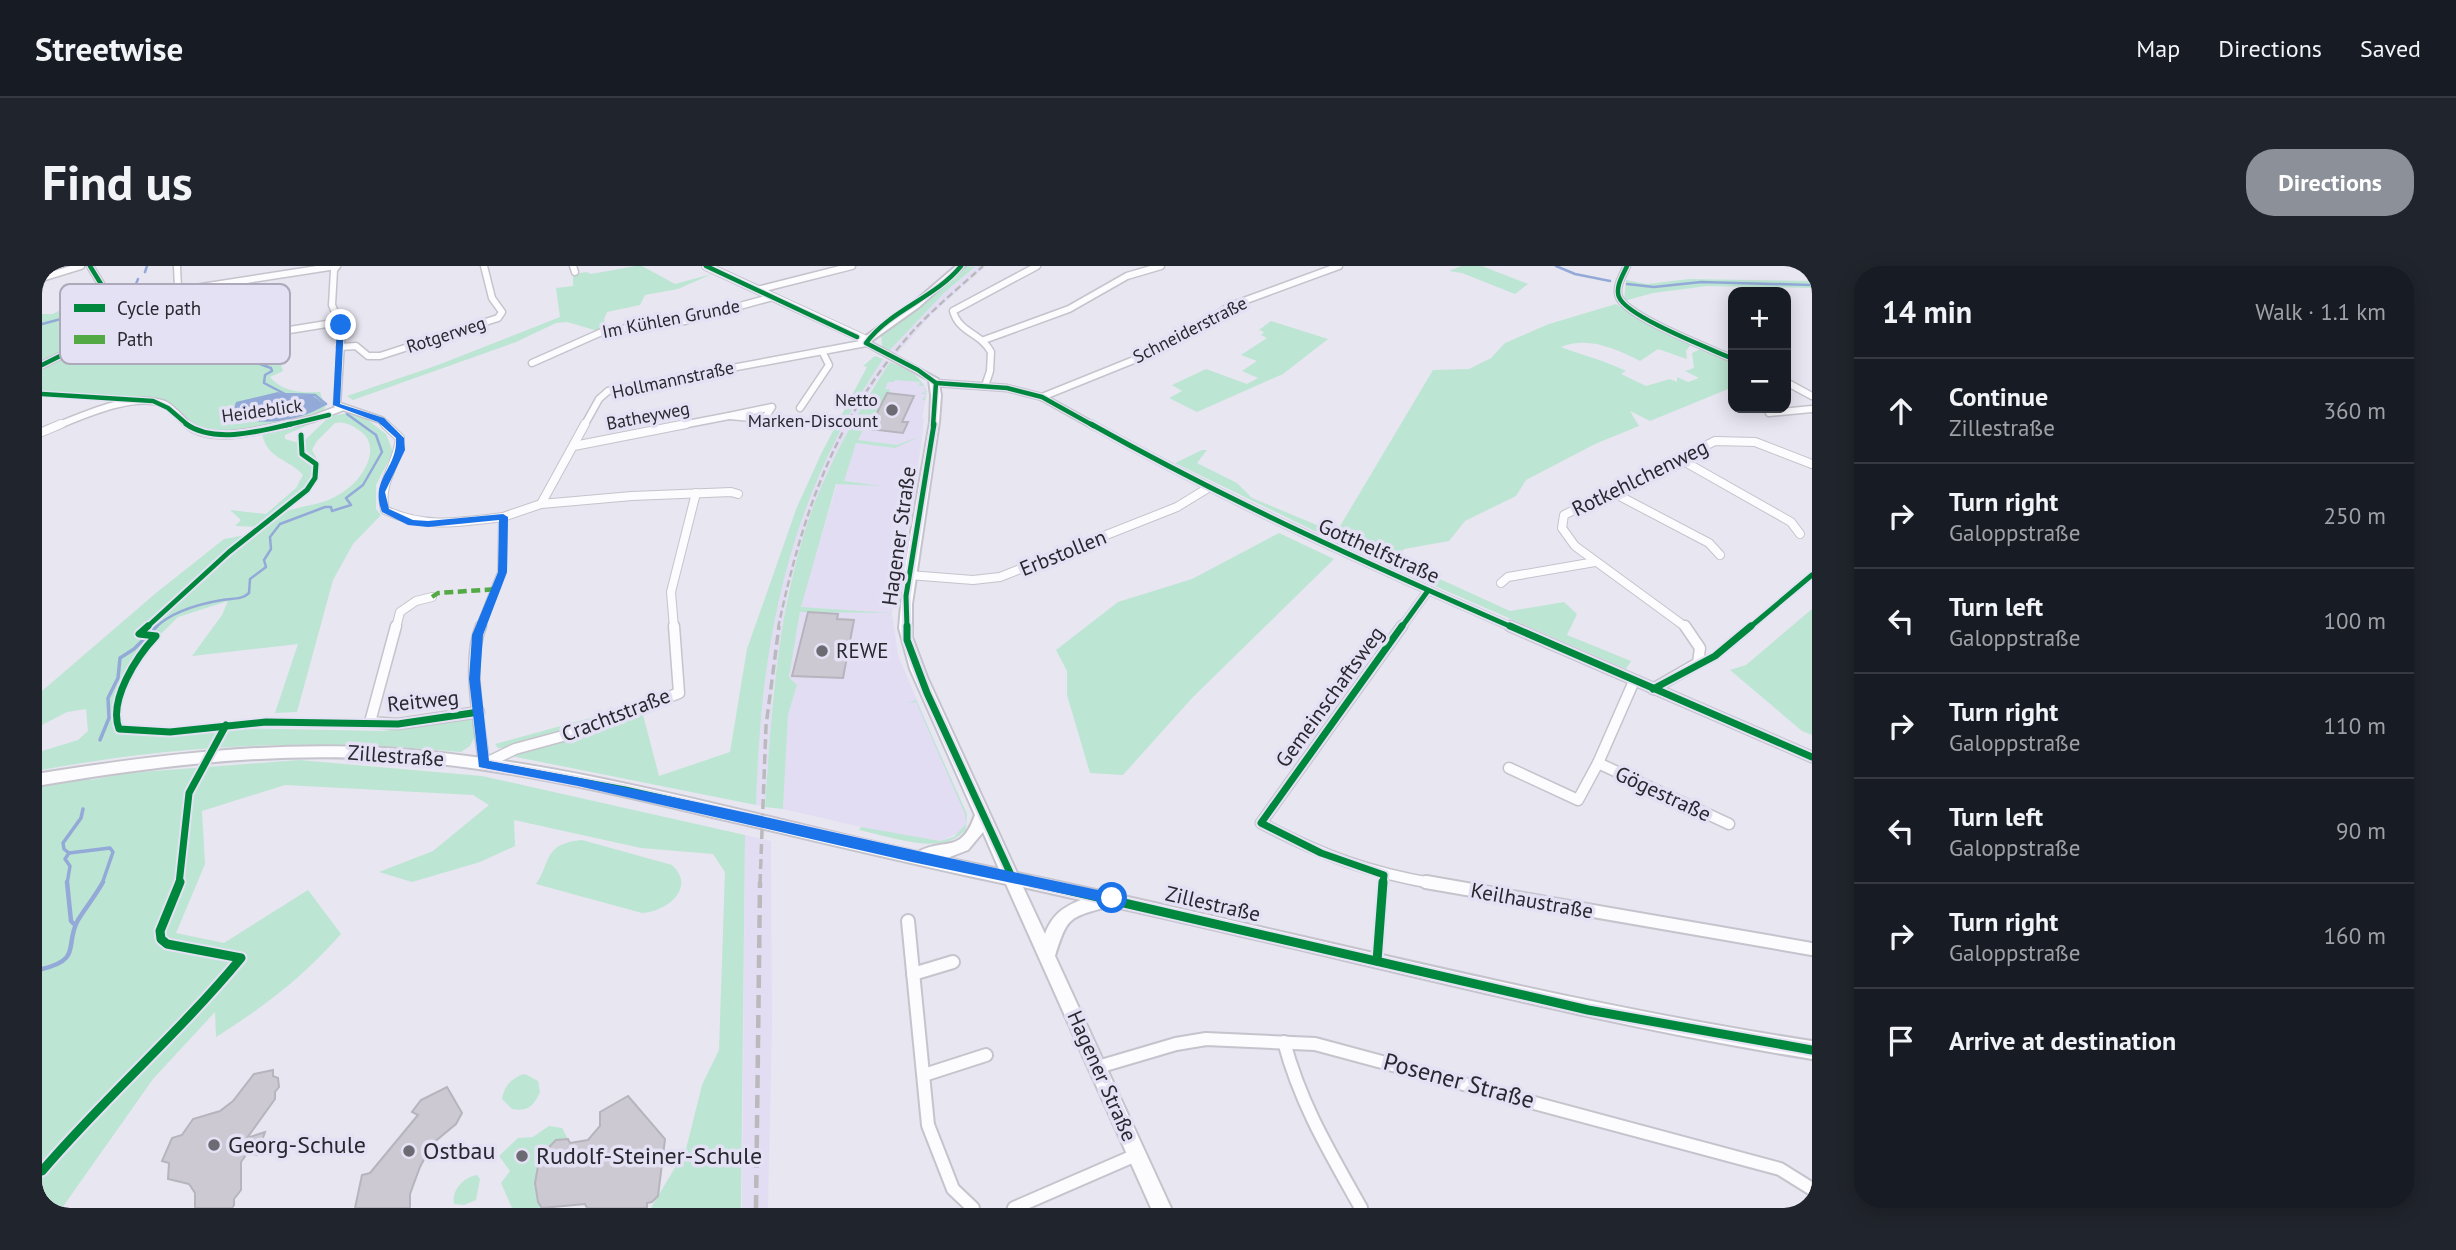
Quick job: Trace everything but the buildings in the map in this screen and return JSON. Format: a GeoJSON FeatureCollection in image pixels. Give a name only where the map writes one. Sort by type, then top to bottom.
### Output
{"type":"FeatureCollection","features":[{"type":"Feature","properties":{"kind":"main road"},"geometry":{"type":"LineString","coordinates":[[936,383],[918,370],[866,342],[916,305],[961,266]]}},
{"type":"Feature","properties":{"kind":"main road","name":"Hagener Straße"},"geometry":{"type":"LineString","coordinates":[[936,383],[933,433],[905,613],[909,650],[1161,1208]]}},
{"type":"Feature","properties":{"kind":"main road","name":"Zillestraße"},"geometry":{"type":"LineString","coordinates":[[42,779],[179,759],[242,753],[349,751],[484,764],[625,791],[912,857],[1112,898],[1555,1001],[1692,1030],[1812,1050]]}},
{"type":"Feature","properties":{"kind":"main road"},"geometry":{"type":"LineString","coordinates":[[912,857],[947,853],[961,848],[974,838],[983,812]]}},
{"type":"Feature","properties":{"kind":"main road"},"geometry":{"type":"LineString","coordinates":[[1048,954],[1054,928],[1069,912],[1112,898]]}},
{"type":"Feature","properties":{"kind":"street"},"geometry":{"type":"LineString","coordinates":[[42,278],[81,266]]}},
{"type":"Feature","properties":{"kind":"street"},"geometry":{"type":"LineString","coordinates":[[90,266],[101,284]]}},
{"type":"Feature","properties":{"kind":"street"},"geometry":{"type":"LineString","coordinates":[[177,266],[178,284]]}},
{"type":"Feature","properties":{"kind":"street"},"geometry":{"type":"LineString","coordinates":[[246,266],[246,279]]}},
{"type":"Feature","properties":{"kind":"street"},"geometry":{"type":"LineString","coordinates":[[217,284],[337,266]]}},
{"type":"Feature","properties":{"kind":"street"},"geometry":{"type":"LineString","coordinates":[[337,266],[334,270],[332,305],[342,330],[336,402],[341,408],[381,420],[400,438],[401,450],[381,492],[385,510],[411,523],[428,524],[503,517],[541,504],[696,493],[738,495]]}},
{"type":"Feature","properties":{"kind":"street","name":"Rotgerweg"},"geometry":{"type":"LineString","coordinates":[[340,347],[356,346],[368,356],[380,356],[498,318],[502,312],[492,298],[484,266]]}},
{"type":"Feature","properties":{"kind":"street"},"geometry":{"type":"LineString","coordinates":[[706,266],[866,342]]}},
{"type":"Feature","properties":{"kind":"street"},"geometry":{"type":"LineString","coordinates":[[757,290],[838,267],[852,266]]}},
{"type":"Feature","properties":{"kind":"street"},"geometry":{"type":"LineString","coordinates":[[985,386],[993,363],[984,340],[956,322],[952,316],[953,311],[1037,266]]}},
{"type":"Feature","properties":{"kind":"street"},"geometry":{"type":"LineString","coordinates":[[984,340],[1069,309],[1128,276],[1161,266]]}},
{"type":"Feature","properties":{"kind":"street","name":"Schneiderstraße"},"geometry":{"type":"LineString","coordinates":[[1042,397],[1161,349],[1230,306],[1339,266]]}},
{"type":"Feature","properties":{"kind":"street"},"geometry":{"type":"LineString","coordinates":[[1626,266],[1619,284],[1618,296],[1622,304],[1646,319],[1728,357]]}},
{"type":"Feature","properties":{"kind":"street","name":"Im Kühlen Grunde"},"geometry":{"type":"LineString","coordinates":[[532,363],[604,331],[685,321],[773,297]]}},
{"type":"Feature","properties":{"kind":"street"},"geometry":{"type":"LineString","coordinates":[[290,330],[339,322]]}},
{"type":"Feature","properties":{"kind":"street","name":"Hollmannstraße"},"geometry":{"type":"LineString","coordinates":[[541,504],[598,399],[608,391],[866,342]]}},
{"type":"Feature","properties":{"kind":"street"},"geometry":{"type":"LineString","coordinates":[[800,408],[830,365],[822,351]]}},
{"type":"Feature","properties":{"kind":"street"},"geometry":{"type":"LineString","coordinates":[[42,365],[60,356]]}},
{"type":"Feature","properties":{"kind":"street","name":"Gotthelfstraße"},"geometry":{"type":"LineString","coordinates":[[936,383],[985,386],[1042,397],[1208,488],[1330,548],[1812,757]]}},
{"type":"Feature","properties":{"kind":"street"},"geometry":{"type":"LineString","coordinates":[[1791,386],[1812,396]]}},
{"type":"Feature","properties":{"kind":"street","name":"Heideblick"},"geometry":{"type":"LineString","coordinates":[[42,432],[94,412],[153,401],[169,407],[194,429],[221,434],[303,422],[341,408]]}},
{"type":"Feature","properties":{"kind":"street","name":"Batheyweg"},"geometry":{"type":"LineString","coordinates":[[573,446],[772,407],[764,419],[729,416]]}},
{"type":"Feature","properties":{"kind":"street"},"geometry":{"type":"LineString","coordinates":[[1791,410],[1812,409]]}},
{"type":"Feature","properties":{"kind":"street","name":"Rotkehlchenweg"},"geometry":{"type":"LineString","coordinates":[[1653,690],[1699,663],[1702,656],[1699,642],[1686,627],[1595,562],[1566,537],[1561,531],[1560,523],[1564,515],[1715,441],[1740,439],[1770,446],[1812,464]]}},
{"type":"Feature","properties":{"kind":"street"},"geometry":{"type":"LineString","coordinates":[[1678,458],[1791,522],[1800,534]]}},
{"type":"Feature","properties":{"kind":"street","name":"Erbstollen"},"geometry":{"type":"LineString","coordinates":[[909,575],[973,580],[1000,578],[1177,506],[1208,488]]}},
{"type":"Feature","properties":{"kind":"street"},"geometry":{"type":"LineString","coordinates":[[1610,491],[1709,543],[1720,555]]}},
{"type":"Feature","properties":{"kind":"street","name":"Crachtstraße"},"geometry":{"type":"LineString","coordinates":[[484,764],[503,752],[572,734],[615,719],[641,705],[679,693],[671,592],[696,493]]}},
{"type":"Feature","properties":{"kind":"street"},"geometry":{"type":"LineString","coordinates":[[484,764],[475,679],[477,635],[502,572],[503,517]]}},
{"type":"Feature","properties":{"kind":"street"},"geometry":{"type":"LineString","coordinates":[[1501,583],[1508,577],[1595,562]]}},
{"type":"Feature","properties":{"kind":"street","name":"Gemeinschaftsweg"},"geometry":{"type":"LineString","coordinates":[[1261,823],[1427,592]]}},
{"type":"Feature","properties":{"kind":"street","name":"Reitweg"},"geometry":{"type":"LineString","coordinates":[[432,597],[416,601],[400,612],[370,722],[398,724],[479,712]]}},
{"type":"Feature","properties":{"kind":"street","name":"Gögestraße"},"geometry":{"type":"LineString","coordinates":[[1509,768],[1578,800],[1598,763],[1634,681]]}},
{"type":"Feature","properties":{"kind":"street","name":"Gögestraße"},"geometry":{"type":"LineString","coordinates":[[1598,763],[1728,824]]}},
{"type":"Feature","properties":{"kind":"street","name":"Keilhaustraße"},"geometry":{"type":"LineString","coordinates":[[1261,823],[1350,866],[1384,875],[1812,949]]}},
{"type":"Feature","properties":{"kind":"street"},"geometry":{"type":"LineString","coordinates":[[908,921],[928,1125],[953,1189],[973,1208]]}},
{"type":"Feature","properties":{"kind":"street"},"geometry":{"type":"LineString","coordinates":[[913,974],[953,962]]}},
{"type":"Feature","properties":{"kind":"street","name":"Posener Straße"},"geometry":{"type":"LineString","coordinates":[[1097,1067],[1166,1046],[1206,1039],[1315,1044],[1780,1169],[1812,1189]]}},
{"type":"Feature","properties":{"kind":"street"},"geometry":{"type":"LineString","coordinates":[[1284,1042],[1294,1079],[1310,1118],[1361,1208]]}},
{"type":"Feature","properties":{"kind":"street"},"geometry":{"type":"LineString","coordinates":[[924,1075],[986,1055]]}},
{"type":"Feature","properties":{"kind":"street"},"geometry":{"type":"LineString","coordinates":[[1014,1208],[1136,1155]]}},
{"type":"Feature","properties":{"kind":"shaded area"},"geometry":{"type":"Polygon","coordinates":[[[972,266],[986,266],[932,314],[896,355],[888,352],[945,292],[975,268],[972,266]]]}},
{"type":"Feature","properties":{"kind":"shaded area"},"geometry":{"type":"Polygon","coordinates":[[[883,359],[890,362],[870,391],[825,477],[796,562],[788,593],[773,693],[765,807],[756,805],[758,744],[768,656],[779,592],[815,481],[861,392],[883,359]]]}},
{"type":"Feature","properties":{"kind":"shaded area"},"geometry":{"type":"Polygon","coordinates":[[[888,378],[924,383],[927,393],[922,418],[921,446],[892,613],[898,655],[965,814],[966,824],[959,833],[940,841],[883,832],[783,809],[788,715],[797,685],[789,677],[803,597],[837,484],[888,378]]]}},
{"type":"Feature","properties":{"kind":"shaded area"},"geometry":{"type":"Polygon","coordinates":[[[745,835],[771,841],[772,1025],[768,1208],[742,1208],[745,835]]]}},
{"type":"Feature","properties":{"kind":"green space"},"geometry":{"type":"Polygon","coordinates":[[[642,266],[675,284],[712,274],[678,289],[645,295],[640,305],[607,312],[604,319],[607,329],[598,331],[567,322],[556,323],[516,342],[353,400],[347,396],[438,365],[560,317],[556,288],[573,286],[573,274],[591,274],[642,266]]]}},
{"type":"Feature","properties":{"kind":"green space"},"geometry":{"type":"Polygon","coordinates":[[[966,266],[975,267],[945,292],[888,352],[882,347],[881,332],[925,303],[966,266]]]}},
{"type":"Feature","properties":{"kind":"green space"},"geometry":{"type":"Polygon","coordinates":[[[1461,266],[1482,266],[1528,284],[1515,294],[1462,273],[1449,271],[1461,266]]]}},
{"type":"Feature","properties":{"kind":"green space"},"geometry":{"type":"Polygon","coordinates":[[[1689,279],[1812,281],[1812,288],[1707,286],[1653,293],[1624,301],[1626,280],[1647,284],[1689,279]]]}},
{"type":"Feature","properties":{"kind":"green space"},"geometry":{"type":"Polygon","coordinates":[[[1616,304],[1640,319],[1692,343],[1686,351],[1687,359],[1658,349],[1640,361],[1612,348],[1592,343],[1561,347],[1618,367],[1626,371],[1621,374],[1646,386],[1670,379],[1677,382],[1677,377],[1688,382],[1699,378],[1685,371],[1694,368],[1692,353],[1702,348],[1728,360],[1728,389],[1650,421],[1630,411],[1639,426],[1595,444],[1526,480],[1516,496],[1465,521],[1449,541],[1404,549],[1396,559],[1510,611],[1564,602],[1577,614],[1567,635],[1631,661],[1626,669],[1368,557],[1175,463],[1207,450],[1197,463],[1237,483],[1252,498],[1336,533],[1433,370],[1469,369],[1491,358],[1505,343],[1549,324],[1616,304]]]}},
{"type":"Feature","properties":{"kind":"green space"},"geometry":{"type":"Polygon","coordinates":[[[60,310],[60,364],[281,364],[283,371],[270,377],[275,382],[286,389],[299,392],[320,392],[323,401],[327,403],[322,414],[240,432],[198,431],[176,411],[147,400],[42,392],[42,314],[53,314],[60,310]]]}},
{"type":"Feature","properties":{"kind":"green space"},"geometry":{"type":"Polygon","coordinates":[[[1271,321],[1328,339],[1283,374],[1197,412],[1169,398],[1182,391],[1172,385],[1206,369],[1247,384],[1258,378],[1242,371],[1257,361],[1241,355],[1267,338],[1261,335],[1264,332],[1259,330],[1271,321]]]}},
{"type":"Feature","properties":{"kind":"green space"},"geometry":{"type":"Polygon","coordinates":[[[875,356],[883,359],[850,412],[824,465],[802,518],[786,572],[773,628],[765,685],[756,805],[506,755],[641,707],[659,776],[730,752],[747,649],[797,507],[822,452],[867,367],[863,366],[875,356]]]}},
{"type":"Feature","properties":{"kind":"green space"},"geometry":{"type":"Polygon","coordinates":[[[890,362],[916,376],[924,386],[919,386],[920,382],[888,382],[885,389],[890,389],[889,393],[875,417],[868,420],[858,440],[897,445],[921,436],[895,448],[856,443],[844,481],[882,486],[836,484],[801,607],[890,613],[889,617],[889,613],[800,612],[789,677],[797,685],[788,715],[783,809],[765,807],[779,653],[785,614],[803,539],[822,484],[839,448],[890,362]]]}},
{"type":"Feature","properties":{"kind":"green space"},"geometry":{"type":"Polygon","coordinates":[[[360,414],[386,434],[393,452],[376,485],[376,509],[381,515],[353,544],[333,580],[297,712],[275,713],[298,644],[192,656],[222,615],[228,601],[178,617],[161,634],[142,632],[186,589],[282,514],[332,498],[353,484],[364,469],[370,453],[370,445],[360,431],[348,424],[335,423],[312,450],[319,463],[305,453],[304,441],[330,416],[360,414]]]}},
{"type":"Feature","properties":{"kind":"green space"},"geometry":{"type":"Polygon","coordinates":[[[322,419],[285,435],[285,439],[299,443],[300,455],[314,463],[310,483],[304,492],[262,527],[235,526],[241,520],[230,510],[266,514],[296,488],[303,475],[268,448],[262,432],[322,419]]]}},
{"type":"Feature","properties":{"kind":"green space"},"geometry":{"type":"Polygon","coordinates":[[[1279,533],[1334,559],[1193,697],[1123,775],[1090,773],[1067,695],[1067,671],[1056,650],[1118,602],[1192,579],[1279,533]]]}},
{"type":"Feature","properties":{"kind":"green space"},"geometry":{"type":"Polygon","coordinates":[[[252,534],[147,622],[136,635],[152,638],[125,675],[118,695],[113,727],[118,731],[142,735],[219,733],[216,739],[221,739],[229,728],[383,731],[471,719],[476,734],[470,746],[461,752],[356,745],[251,746],[146,754],[42,770],[42,751],[78,740],[88,731],[86,709],[67,712],[42,725],[42,691],[156,593],[224,539],[252,534]]]}},
{"type":"Feature","properties":{"kind":"green space"},"geometry":{"type":"Polygon","coordinates":[[[1812,609],[1812,735],[1802,731],[1730,670],[1746,665],[1812,609]]]}},
{"type":"Feature","properties":{"kind":"green space"},"geometry":{"type":"Polygon","coordinates":[[[916,700],[967,814],[966,829],[956,838],[944,842],[916,843],[859,830],[861,827],[940,841],[954,837],[966,824],[965,814],[916,702],[908,703],[916,700]]]}},
{"type":"Feature","properties":{"kind":"green space"},"geometry":{"type":"Polygon","coordinates":[[[619,710],[619,714],[543,741],[512,748],[498,748],[495,744],[619,710]]]}},
{"type":"Feature","properties":{"kind":"green space"},"geometry":{"type":"Polygon","coordinates":[[[299,760],[482,776],[745,835],[741,1208],[651,1208],[686,1149],[702,1085],[719,1050],[725,872],[713,854],[641,848],[514,820],[515,846],[480,862],[412,882],[379,872],[433,851],[489,805],[473,795],[285,785],[202,811],[205,864],[176,933],[224,943],[308,890],[341,934],[312,965],[282,990],[216,1037],[215,1012],[153,1079],[62,1208],[42,1208],[42,786],[88,776],[91,780],[128,773],[299,760]]]}},
{"type":"Feature","properties":{"kind":"green space"},"geometry":{"type":"Polygon","coordinates":[[[582,840],[672,865],[679,874],[680,890],[669,903],[651,912],[642,913],[536,884],[554,850],[560,845],[582,840]]]}},
{"type":"Feature","properties":{"kind":"green space"},"geometry":{"type":"Polygon","coordinates":[[[525,1074],[538,1081],[540,1092],[529,1107],[522,1110],[512,1109],[502,1099],[505,1090],[509,1083],[525,1074]]]}},
{"type":"Feature","properties":{"kind":"green space"},"geometry":{"type":"Polygon","coordinates":[[[549,1126],[562,1128],[568,1139],[556,1140],[540,1163],[535,1191],[542,1208],[512,1208],[501,1183],[510,1171],[499,1156],[518,1138],[533,1137],[549,1126]]]}},
{"type":"Feature","properties":{"kind":"green space"},"geometry":{"type":"Polygon","coordinates":[[[477,1175],[480,1179],[476,1200],[464,1205],[454,1204],[454,1194],[460,1185],[477,1175]]]}},
{"type":"Feature","properties":{"kind":"water"},"geometry":{"type":"Polygon","coordinates":[[[278,392],[313,396],[326,405],[298,417],[267,422],[247,420],[244,412],[234,408],[236,402],[278,392]]]}},
{"type":"Feature","properties":{"kind":"waterway"},"geometry":{"type":"LineString","coordinates":[[145,272],[147,266]]}},
{"type":"Feature","properties":{"kind":"waterway"},"geometry":{"type":"LineString","coordinates":[[1556,266],[1575,274],[1610,281]]}},
{"type":"Feature","properties":{"kind":"waterway"},"geometry":{"type":"LineString","coordinates":[[136,284],[138,279]]}},
{"type":"Feature","properties":{"kind":"waterway"},"geometry":{"type":"LineString","coordinates":[[1627,284],[1654,287],[1701,282],[1812,285]]}},
{"type":"Feature","properties":{"kind":"waterway"},"geometry":{"type":"LineString","coordinates":[[42,324],[60,319]]}},
{"type":"Feature","properties":{"kind":"waterway"},"geometry":{"type":"LineString","coordinates":[[260,364],[271,368],[272,371],[265,375],[264,383],[285,394],[315,395],[326,404]]}},
{"type":"Feature","properties":{"kind":"waterway"},"geometry":{"type":"LineString","coordinates":[[155,628],[186,609],[240,598],[249,593],[250,579],[266,567],[264,560],[271,549],[270,537],[280,524],[325,507],[331,507],[332,511],[351,505],[346,498],[363,485],[382,452],[376,435],[347,414]]}},
{"type":"Feature","properties":{"kind":"waterway"},"geometry":{"type":"LineString","coordinates":[[100,740],[109,718],[108,698],[118,678],[120,658],[134,649],[155,628]]}},
{"type":"Feature","properties":{"kind":"waterway"},"geometry":{"type":"LineString","coordinates":[[69,853],[64,849],[63,843],[81,818],[83,809]]}},
{"type":"Feature","properties":{"kind":"waterway"},"geometry":{"type":"LineString","coordinates":[[69,853],[110,848],[113,852],[102,883]]}},
{"type":"Feature","properties":{"kind":"waterway"},"geometry":{"type":"LineString","coordinates":[[67,883],[70,866],[65,859],[69,853]]}},
{"type":"Feature","properties":{"kind":"waterway"},"geometry":{"type":"LineString","coordinates":[[67,883],[71,921],[75,925]]}},
{"type":"Feature","properties":{"kind":"waterway"},"geometry":{"type":"LineString","coordinates":[[42,969],[55,965],[68,956],[78,920],[102,883]]}},
{"type":"Feature","properties":{"kind":"railway"},"geometry":{"type":"LineString","coordinates":[[778,628],[810,508],[842,434],[862,398],[913,331],[983,266]]}},
{"type":"Feature","properties":{"kind":"railway"},"geometry":{"type":"LineString","coordinates":[[760,884],[766,726],[779,626]]}},
{"type":"Feature","properties":{"kind":"railway"},"geometry":{"type":"LineString","coordinates":[[756,1208],[760,882]]}},
{"type":"Feature","properties":{"kind":"marked path"},"geometry":{"type":"LineString","coordinates":[[432,597],[438,593],[498,589]]}},
{"type":"Feature","properties":{"kind":"cycle path"},"geometry":{"type":"LineString","coordinates":[[90,266],[101,284]]}},
{"type":"Feature","properties":{"kind":"cycle path"},"geometry":{"type":"LineString","coordinates":[[706,266],[857,337]]}},
{"type":"Feature","properties":{"kind":"cycle path"},"geometry":{"type":"LineString","coordinates":[[961,266],[940,287],[871,335],[866,343],[918,370],[936,383],[933,433],[906,596],[907,640],[927,693],[1012,877]]}},
{"type":"Feature","properties":{"kind":"cycle path"},"geometry":{"type":"LineString","coordinates":[[1627,266],[1618,289],[1624,304],[1651,322],[1728,357]]}},
{"type":"Feature","properties":{"kind":"cycle path"},"geometry":{"type":"LineString","coordinates":[[42,365],[60,356]]}},
{"type":"Feature","properties":{"kind":"cycle path"},"geometry":{"type":"LineString","coordinates":[[936,383],[1007,388],[1042,397],[1156,461],[1330,548],[1812,757]]}},
{"type":"Feature","properties":{"kind":"cycle path"},"geometry":{"type":"LineString","coordinates":[[42,394],[153,401],[168,408],[192,429],[210,434],[263,430],[329,415]]}},
{"type":"Feature","properties":{"kind":"cycle path"},"geometry":{"type":"LineString","coordinates":[[301,435],[302,454],[316,464],[315,478],[307,490],[229,552],[139,634],[156,636],[135,661],[127,676],[117,716],[119,729],[170,732],[266,722],[398,724],[479,712],[484,764],[671,800],[903,854],[1173,912],[1588,1010],[1812,1050]]}},
{"type":"Feature","properties":{"kind":"cycle path"},"geometry":{"type":"LineString","coordinates":[[1653,689],[1715,656],[1812,575]]}},
{"type":"Feature","properties":{"kind":"cycle path"},"geometry":{"type":"LineString","coordinates":[[1377,961],[1384,875],[1321,853],[1261,823],[1427,592]]}},
{"type":"Feature","properties":{"kind":"cycle path"},"geometry":{"type":"LineString","coordinates":[[42,1171],[90,1116],[193,1013],[241,958],[167,944],[161,939],[160,931],[181,879],[189,793],[226,725]]}},
{"type":"Feature","properties":{"kind":"place","name":"Netto Marken-Discount"},"geometry":{"type":"Point","coordinates":[892,410]}},
{"type":"Feature","properties":{"kind":"place","name":"REWE"},"geometry":{"type":"Point","coordinates":[822,651]}},
{"type":"Feature","properties":{"kind":"place","name":"Georg-Schule"},"geometry":{"type":"Point","coordinates":[214,1145]}},
{"type":"Feature","properties":{"kind":"place","name":"Ostbau"},"geometry":{"type":"Point","coordinates":[409,1151]}},
{"type":"Feature","properties":{"kind":"place","name":"Rudolf-Steiner-Schule"},"geometry":{"type":"Point","coordinates":[522,1156]}},
{"type":"Feature","properties":{"kind":"route"},"geometry":{"type":"LineString","coordinates":[[341,325],[337,405],[381,420],[400,438],[401,450],[381,492],[385,510],[411,523],[428,524],[503,517],[502,572],[498,589],[477,635],[475,679],[484,764],[578,781],[912,857],[1112,898]]}}]}
